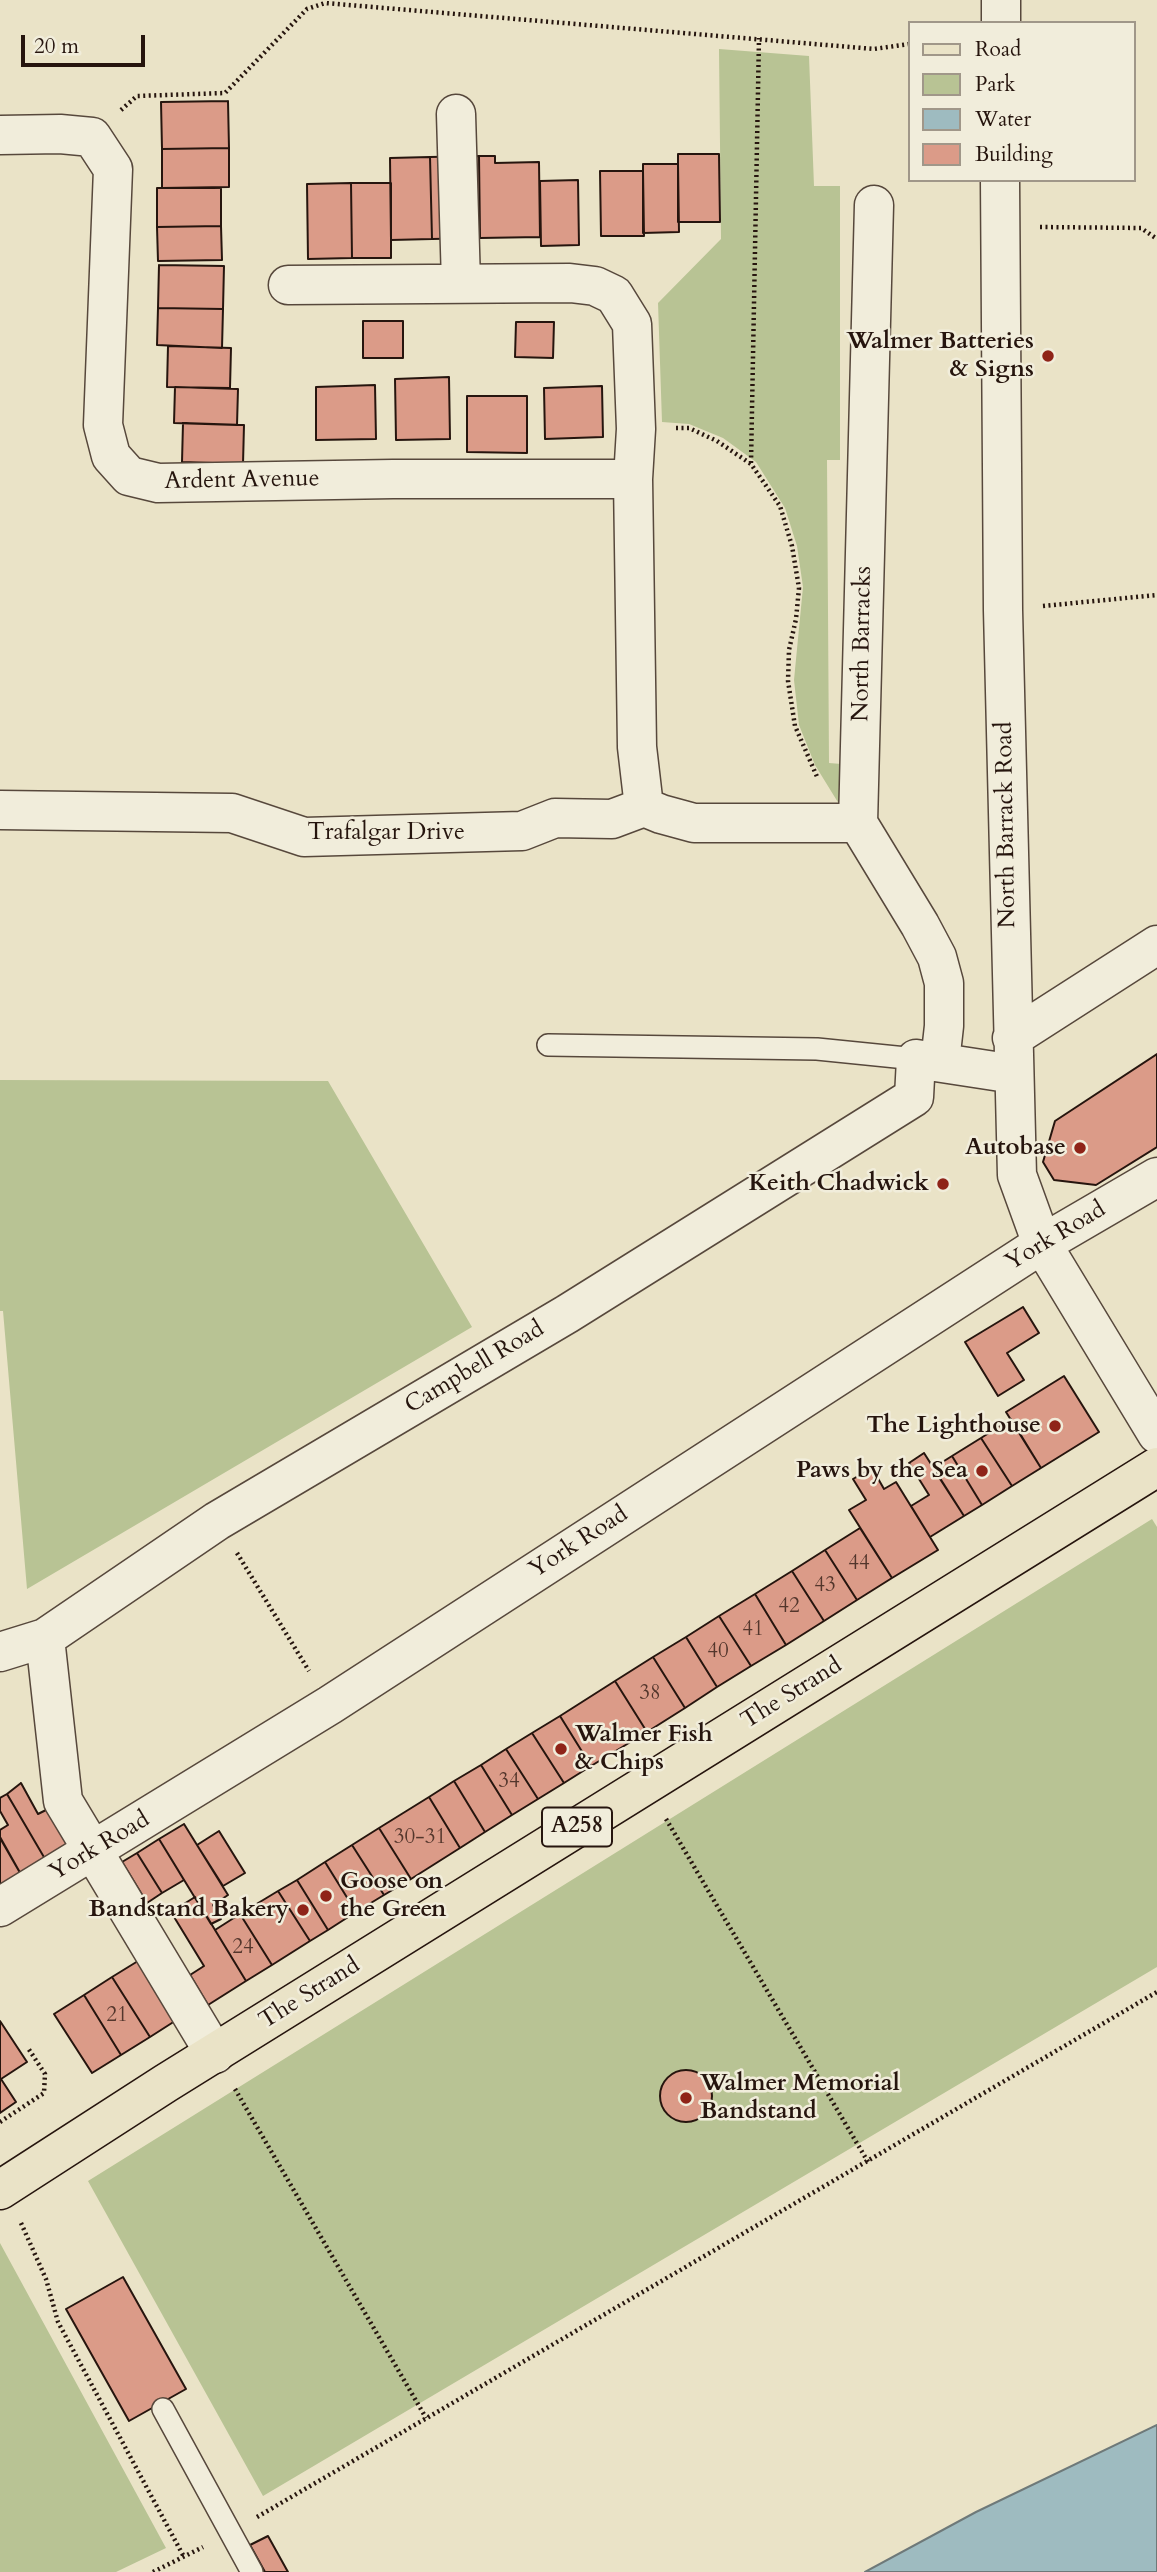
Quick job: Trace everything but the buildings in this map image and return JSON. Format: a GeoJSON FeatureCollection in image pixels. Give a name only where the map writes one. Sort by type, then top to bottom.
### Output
{"type":"FeatureCollection","features":[{"type":"Feature","properties":{"kind":"main road","name":"The Strand"},"geometry":{"type":"LineString","coordinates":[[3,2188],[1157,1467]]}},
{"type":"Feature","properties":{"kind":"street"},"geometry":{"type":"LineString","coordinates":[[1001,0],[1001,21]]}},
{"type":"Feature","properties":{"kind":"street"},"geometry":{"type":"LineString","coordinates":[[456,114],[461,283]]}},
{"type":"Feature","properties":{"kind":"street"},"geometry":{"type":"LineString","coordinates":[[0,135],[60,134],[92,137]]}},
{"type":"Feature","properties":{"kind":"street","name":"Ardent Avenue"},"geometry":{"type":"LineString","coordinates":[[92,137],[113,169],[103,425],[111,456],[129,476],[158,483],[633,479]]}},
{"type":"Feature","properties":{"kind":"street","name":"North Barrack Road"},"geometry":{"type":"LineString","coordinates":[[1000,182],[1003,610],[1017,1175],[1042,1244],[1157,1434]]}},
{"type":"Feature","properties":{"kind":"street","name":"North Barracks"},"geometry":{"type":"LineString","coordinates":[[858,823],[874,205]]}},
{"type":"Feature","properties":{"kind":"street"},"geometry":{"type":"LineString","coordinates":[[288,285],[570,283],[595,286],[614,295],[632,324],[636,429],[633,479],[637,747],[644,807],[694,823],[858,823],[937,957],[944,983],[944,1026],[928,1060],[1013,1056],[1157,945]]}},
{"type":"Feature","properties":{"kind":"street","name":"Trafalgar Drive"},"geometry":{"type":"LineString","coordinates":[[0,810],[232,813],[304,837],[522,831],[555,818],[612,819],[644,807]]}},
{"type":"Feature","properties":{"kind":"street","name":"Campbell Road"},"geometry":{"type":"LineString","coordinates":[[0,1652],[45,1638],[217,1521],[567,1314],[914,1097],[928,1060]]}},
{"type":"Feature","properties":{"kind":"street","name":"York Road"},"geometry":{"type":"LineString","coordinates":[[0,1907],[330,1705],[1042,1244],[1157,1177]]}},
{"type":"Feature","properties":{"kind":"street"},"geometry":{"type":"LineString","coordinates":[[45,1638],[63,1801],[215,2054]]}},
{"type":"Feature","properties":{"kind":"lane"},"geometry":{"type":"LineString","coordinates":[[548,1045],[817,1049],[928,1060]]}},
{"type":"Feature","properties":{"kind":"lane"},"geometry":{"type":"LineString","coordinates":[[163,2409],[252,2572]]}},
{"type":"Feature","properties":{"kind":"path"},"geometry":{"type":"LineString","coordinates":[[92,137],[137,96],[225,93],[306,9],[325,3],[874,49],[908,44]]}},
{"type":"Feature","properties":{"kind":"path"},"geometry":{"type":"LineString","coordinates":[[751,464],[759,38]]}},
{"type":"Feature","properties":{"kind":"path"},"geometry":{"type":"LineString","coordinates":[[999,227],[1141,228],[1157,239]]}},
{"type":"Feature","properties":{"kind":"path"},"geometry":{"type":"LineString","coordinates":[[636,429],[689,428],[717,441],[751,464],[780,506],[792,546],[799,588],[789,650],[788,681],[795,726],[810,766],[832,804],[858,823]]}},
{"type":"Feature","properties":{"kind":"path"},"geometry":{"type":"LineString","coordinates":[[1062,604],[1157,595]]}},
{"type":"Feature","properties":{"kind":"path"},"geometry":{"type":"LineString","coordinates":[[217,1521],[330,1705]]}},
{"type":"Feature","properties":{"kind":"path"},"geometry":{"type":"LineString","coordinates":[[645,1785],[868,2162]]}},
{"type":"Feature","properties":{"kind":"path"},"geometry":{"type":"LineString","coordinates":[[153,2572],[231,2532],[1157,1992]]}},
{"type":"Feature","properties":{"kind":"path"},"geometry":{"type":"LineString","coordinates":[[0,2122],[44,2093],[45,2074],[28,2048]]}},
{"type":"Feature","properties":{"kind":"path"},"geometry":{"type":"LineString","coordinates":[[215,2054],[426,2418]]}},
{"type":"Feature","properties":{"kind":"path"},"geometry":{"type":"LineString","coordinates":[[3,2188],[46,2279],[58,2322],[184,2557]]}},
{"type":"Feature","properties":{"kind":"green space"},"geometry":{"type":"Polygon","coordinates":[[[719,49],[809,56],[814,186],[840,186],[840,460],[827,460],[829,763],[854,765],[847,798],[839,804],[815,765],[799,725],[794,680],[803,587],[797,546],[785,508],[756,462],[723,438],[689,424],[662,422],[658,303],[721,239],[719,49]]]}},
{"type":"Feature","properties":{"kind":"green space"},"geometry":{"type":"Polygon","coordinates":[[[0,1080],[328,1081],[472,1327],[27,1589],[3,1311],[0,1311],[0,1080]]]}},
{"type":"Feature","properties":{"kind":"green space"},"geometry":{"type":"Polygon","coordinates":[[[1152,1519],[1157,1527],[1157,1967],[263,2496],[88,2181],[1152,1519]]]}},
{"type":"Feature","properties":{"kind":"green space"},"geometry":{"type":"Polygon","coordinates":[[[0,2243],[166,2548],[116,2572],[0,2572],[0,2243]]]}},
{"type":"Feature","properties":{"kind":"water"},"geometry":{"type":"Polygon","coordinates":[[[1157,2425],[1157,2572],[865,2572],[976,2512],[1157,2425]]]}},
{"type":"Feature","properties":{"kind":"place","name":"Walmer Batteries & Signs"},"geometry":{"type":"Point","coordinates":[1048,356]}},
{"type":"Feature","properties":{"kind":"place","name":"Autobase"},"geometry":{"type":"Point","coordinates":[1080,1148]}},
{"type":"Feature","properties":{"kind":"place","name":"Keith Chadwick"},"geometry":{"type":"Point","coordinates":[943,1184]}},
{"type":"Feature","properties":{"kind":"place","name":"The Lighthouse"},"geometry":{"type":"Point","coordinates":[1055,1426]}},
{"type":"Feature","properties":{"kind":"place","name":"Paws by the Sea"},"geometry":{"type":"Point","coordinates":[982,1471]}},
{"type":"Feature","properties":{"kind":"place","name":"Walmer Fish & Chips"},"geometry":{"type":"Point","coordinates":[561,1749]}},
{"type":"Feature","properties":{"kind":"place","name":"Goose on the Green"},"geometry":{"type":"Point","coordinates":[326,1896]}},
{"type":"Feature","properties":{"kind":"place","name":"Bandstand Bakery"},"geometry":{"type":"Point","coordinates":[303,1910]}},
{"type":"Feature","properties":{"kind":"place","name":"Walmer Memorial Bandstand"},"geometry":{"type":"Point","coordinates":[686,2098]}}]}
